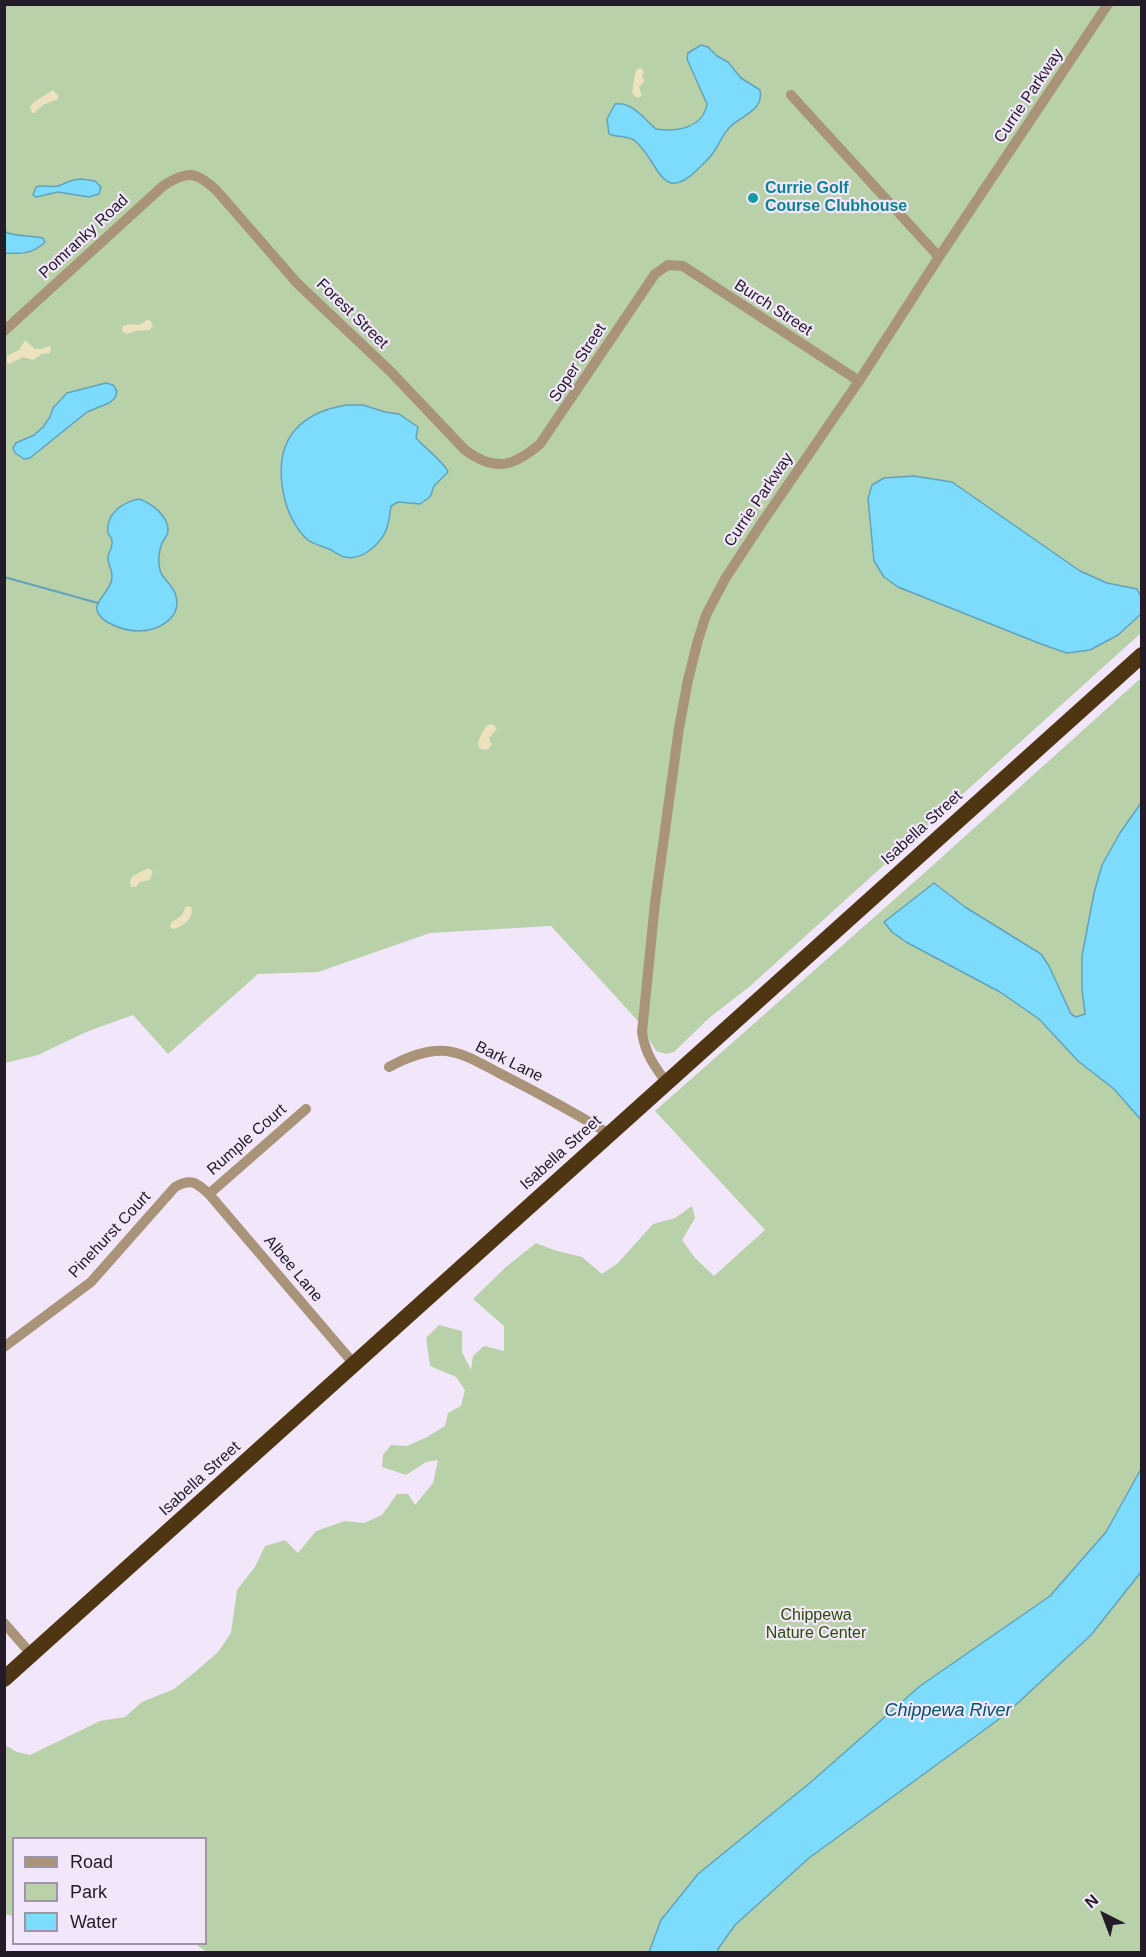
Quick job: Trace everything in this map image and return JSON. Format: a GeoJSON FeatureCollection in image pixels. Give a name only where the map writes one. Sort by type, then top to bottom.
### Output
{"type":"FeatureCollection","features":[{"type":"Feature","properties":{"kind":"highway","name":"Isabella Street"},"geometry":{"type":"LineString","coordinates":[[4,1679],[1142,655]]}},
{"type":"Feature","properties":{"kind":"street","name":"Currie Parkway"},"geometry":{"type":"LineString","coordinates":[[667,1083],[648,1056],[642,1032],[655,903],[676,751],[688,680],[706,615],[725,579],[859,381],[1107,4]]}},
{"type":"Feature","properties":{"kind":"street"},"geometry":{"type":"LineString","coordinates":[[791,95],[939,257]]}},
{"type":"Feature","properties":{"kind":"street","name":"Pomranky Road"},"geometry":{"type":"LineString","coordinates":[[4,331],[163,186],[189,173]]}},
{"type":"Feature","properties":{"kind":"street","name":"Forest Street"},"geometry":{"type":"LineString","coordinates":[[189,173],[205,180],[217,191],[297,283],[391,372],[465,450],[478,460],[502,465]]}},
{"type":"Feature","properties":{"kind":"street","name":"Soper Street"},"geometry":{"type":"LineString","coordinates":[[502,465],[525,457],[540,444],[655,274],[668,265]]}},
{"type":"Feature","properties":{"kind":"street","name":"Burch Street"},"geometry":{"type":"LineString","coordinates":[[668,265],[683,266],[859,381]]}},
{"type":"Feature","properties":{"kind":"street","name":"Bark Lane"},"geometry":{"type":"LineString","coordinates":[[389,1067],[428,1052],[446,1051],[465,1056],[564,1106],[609,1134]]}},
{"type":"Feature","properties":{"kind":"street","name":"Rumple Court"},"geometry":{"type":"LineString","coordinates":[[209,1194],[306,1109]]}},
{"type":"Feature","properties":{"kind":"street","name":"Pinehurst Court"},"geometry":{"type":"LineString","coordinates":[[4,1347],[91,1282],[175,1187],[185,1182],[198,1183],[209,1194]]}},
{"type":"Feature","properties":{"kind":"street","name":"Albee Lane"},"geometry":{"type":"LineString","coordinates":[[209,1194],[354,1364]]}},
{"type":"Feature","properties":{"kind":"street"},"geometry":{"type":"LineString","coordinates":[[4,1623],[32,1655]]}},
{"type":"Feature","properties":{"kind":"green space"},"geometry":{"type":"Polygon","coordinates":[[[5,5],[1141,5],[1141,633],[749,987],[709,1018],[674,1052],[666,1054],[656,1051],[638,1021],[551,926],[430,933],[318,972],[258,974],[168,1054],[133,1015],[86,1032],[38,1055],[5,1063],[5,5]]]}},
{"type":"Feature","properties":{"kind":"green space","name":"Chippewa Nature Center"},"geometry":{"type":"Polygon","coordinates":[[[1141,678],[1141,803],[1120,833],[1102,865],[1094,893],[1082,956],[1085,1014],[1076,1017],[1071,1014],[1049,966],[935,883],[1000,992],[1039,1019],[1078,1061],[1114,1089],[1141,1120],[1141,1952],[207,1952],[196,1945],[207,1945],[207,1837],[12,1837],[12,1916],[5,1914],[5,1745],[17,1752],[30,1755],[100,1721],[125,1717],[142,1702],[174,1689],[218,1652],[231,1633],[237,1590],[255,1567],[265,1546],[285,1540],[298,1553],[316,1531],[345,1521],[364,1523],[382,1515],[397,1494],[408,1494],[415,1505],[433,1483],[438,1460],[426,1462],[406,1475],[382,1467],[383,1455],[391,1445],[407,1446],[445,1426],[448,1413],[461,1406],[465,1390],[456,1377],[430,1366],[426,1338],[439,1325],[462,1331],[462,1352],[471,1370],[473,1356],[484,1346],[504,1351],[504,1326],[473,1299],[506,1267],[536,1243],[582,1257],[602,1274],[618,1263],[653,1224],[675,1218],[692,1206],[695,1218],[682,1240],[695,1258],[714,1276],[765,1230],[655,1111],[1141,678]]]}},
{"type":"Feature","properties":{"kind":"sand"},"geometry":{"type":"Polygon","coordinates":[[[641,68],[644,71],[642,77],[645,80],[639,87],[642,96],[637,98],[632,93],[634,78],[637,69],[641,68]]]}},
{"type":"Feature","properties":{"kind":"sand"},"geometry":{"type":"Polygon","coordinates":[[[53,90],[58,95],[58,99],[43,105],[32,113],[30,107],[34,102],[53,90]]]}},
{"type":"Feature","properties":{"kind":"sand"},"geometry":{"type":"Polygon","coordinates":[[[149,319],[153,325],[150,330],[127,334],[122,331],[123,326],[139,325],[149,319]]]}},
{"type":"Feature","properties":{"kind":"sand"},"geometry":{"type":"Polygon","coordinates":[[[25,340],[35,349],[51,347],[50,353],[42,354],[33,360],[23,357],[9,364],[7,356],[19,350],[25,340]]]}},
{"type":"Feature","properties":{"kind":"sand"},"geometry":{"type":"Polygon","coordinates":[[[490,724],[497,729],[489,738],[492,745],[485,750],[479,748],[478,742],[490,724]]]}},
{"type":"Feature","properties":{"kind":"sand"},"geometry":{"type":"Polygon","coordinates":[[[148,868],[153,871],[150,880],[131,887],[130,881],[133,876],[148,868]]]}},
{"type":"Feature","properties":{"kind":"sand"},"geometry":{"type":"Polygon","coordinates":[[[186,906],[191,907],[190,918],[181,926],[173,929],[170,927],[171,923],[181,916],[186,906]]]}},
{"type":"Feature","properties":{"kind":"water"},"geometry":{"type":"Polygon","coordinates":[[[701,45],[708,47],[728,62],[741,78],[760,90],[759,103],[728,129],[706,162],[685,180],[675,183],[661,176],[635,141],[609,134],[607,119],[615,104],[621,104],[632,108],[656,129],[680,129],[695,123],[705,112],[707,104],[687,59],[688,53],[701,45]]]}},
{"type":"Feature","properties":{"kind":"water"},"geometry":{"type":"Polygon","coordinates":[[[81,179],[95,181],[101,187],[99,194],[89,197],[58,192],[36,197],[33,195],[36,187],[58,186],[81,179]]]}},
{"type":"Feature","properties":{"kind":"water"},"geometry":{"type":"Polygon","coordinates":[[[5,232],[43,238],[45,242],[36,249],[26,252],[5,253],[5,232]]]}},
{"type":"Feature","properties":{"kind":"water"},"geometry":{"type":"Polygon","coordinates":[[[106,383],[113,385],[117,391],[115,398],[109,403],[87,412],[30,458],[24,459],[15,453],[13,448],[16,443],[34,435],[43,427],[53,408],[67,393],[106,383]]]}},
{"type":"Feature","properties":{"kind":"water"},"geometry":{"type":"Polygon","coordinates":[[[346,405],[363,405],[399,414],[418,427],[416,438],[448,472],[434,486],[430,497],[420,504],[398,502],[391,506],[387,528],[380,540],[364,554],[351,558],[312,543],[304,536],[287,508],[281,478],[285,447],[291,435],[313,416],[328,409],[346,405]]]}},
{"type":"Feature","properties":{"kind":"water"},"geometry":{"type":"Polygon","coordinates":[[[914,476],[952,482],[1080,571],[1107,583],[1137,589],[1141,597],[1141,614],[1118,635],[1090,650],[1067,653],[898,587],[884,577],[874,561],[868,499],[872,485],[884,478],[914,476]]]}},
{"type":"Feature","properties":{"kind":"water"},"geometry":{"type":"Polygon","coordinates":[[[139,499],[158,511],[168,525],[168,532],[160,549],[159,567],[174,590],[177,602],[173,616],[161,626],[138,631],[107,622],[100,616],[97,605],[108,588],[112,576],[108,558],[112,543],[108,533],[109,520],[121,506],[139,499]]]}},
{"type":"Feature","properties":{"kind":"water"},"geometry":{"type":"Polygon","coordinates":[[[1141,803],[1141,1120],[1114,1089],[1078,1061],[1039,1019],[1000,992],[906,942],[892,932],[884,922],[934,883],[965,907],[1041,954],[1071,1014],[1076,1017],[1085,1014],[1082,956],[1094,893],[1102,865],[1120,833],[1141,803]]]}},
{"type":"Feature","properties":{"kind":"water","name":"Chippewa River"},"geometry":{"type":"Polygon","coordinates":[[[1141,1469],[1141,1572],[1091,1635],[1006,1714],[809,1858],[735,1925],[718,1952],[649,1952],[661,1920],[698,1874],[811,1782],[920,1686],[1050,1596],[1106,1532],[1141,1469]]]}},
{"type":"Feature","properties":{"kind":"waterway"},"geometry":{"type":"LineString","coordinates":[[4,577],[98,603]]}},
{"type":"Feature","properties":{"kind":"place","name":"Currie Golf Course Clubhouse"},"geometry":{"type":"Point","coordinates":[753,198]}}]}
